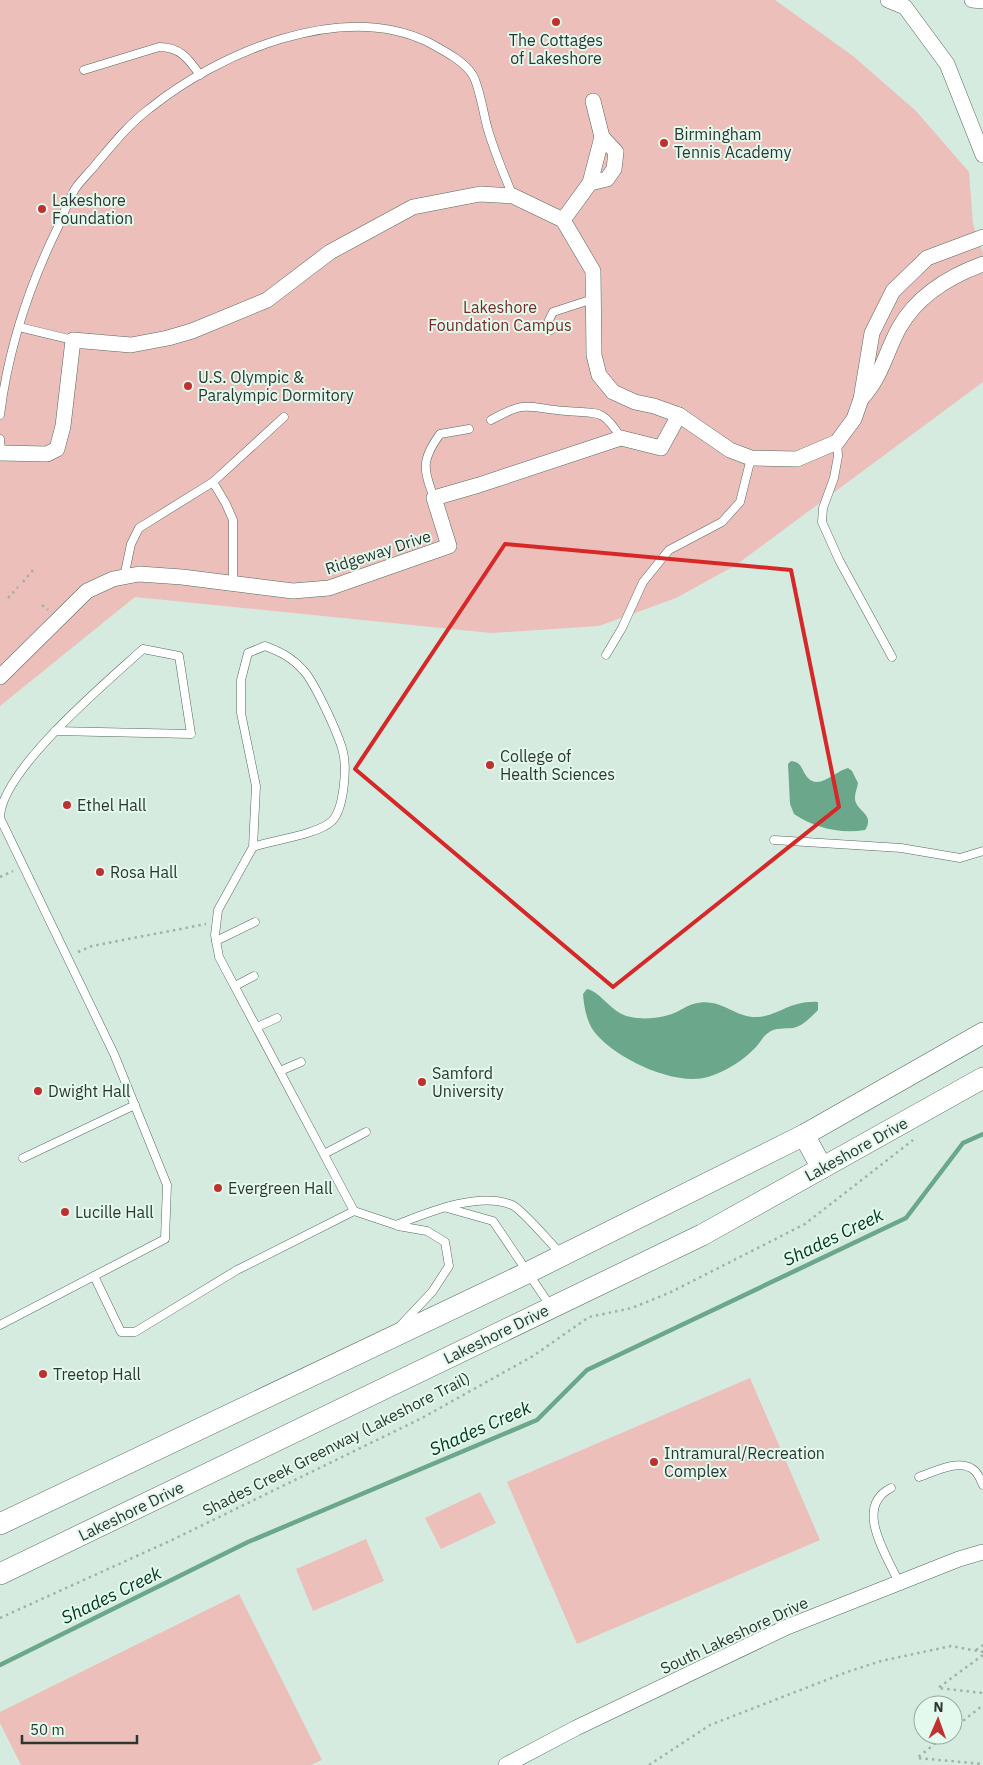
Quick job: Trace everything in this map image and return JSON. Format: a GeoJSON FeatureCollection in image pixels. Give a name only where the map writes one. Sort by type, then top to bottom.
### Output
{"type":"FeatureCollection","features":[{"type":"Feature","properties":{"kind":"main road"},"geometry":{"type":"LineString","coordinates":[[0,1524],[562,1256],[804,1135],[983,1033]]}},
{"type":"Feature","properties":{"kind":"main road","name":"Lakeshore Drive"},"geometry":{"type":"LineString","coordinates":[[0,1574],[702,1235],[983,1078]]}},
{"type":"Feature","properties":{"kind":"main road"},"geometry":{"type":"LineString","coordinates":[[804,1135],[822,1168]]}},
{"type":"Feature","properties":{"kind":"street"},"geometry":{"type":"LineString","coordinates":[[888,0],[909,3],[947,64],[978,130],[983,155]]}},
{"type":"Feature","properties":{"kind":"street"},"geometry":{"type":"LineString","coordinates":[[972,0],[983,1]]}},
{"type":"Feature","properties":{"kind":"street"},"geometry":{"type":"LineString","coordinates":[[563,220],[590,183],[607,179],[614,170],[616,152],[602,136],[594,101]]}},
{"type":"Feature","properties":{"kind":"street"},"geometry":{"type":"LineString","coordinates":[[0,448],[47,454],[57,449],[63,426],[73,340],[131,345],[192,331],[267,300],[330,252],[413,207],[480,194],[513,196],[563,220],[593,271],[594,355],[598,375],[612,392],[634,402],[654,406],[679,415],[730,450],[751,458],[797,459],[837,442],[854,418],[861,399],[872,333],[893,291],[927,258],[983,237]]}},
{"type":"Feature","properties":{"kind":"street"},"geometry":{"type":"LineString","coordinates":[[861,399],[875,384],[900,327],[928,294],[959,273],[983,264]]}},
{"type":"Feature","properties":{"kind":"street"},"geometry":{"type":"LineString","coordinates":[[914,272],[928,294]]}},
{"type":"Feature","properties":{"kind":"street"},"geometry":{"type":"LineString","coordinates":[[434,498],[621,438],[661,448],[679,415]]}},
{"type":"Feature","properties":{"kind":"street","name":"Ridgeway Drive"},"geometry":{"type":"LineString","coordinates":[[0,677],[86,591],[113,579],[139,574],[293,591],[329,588],[449,546],[434,498]]}},
{"type":"Feature","properties":{"kind":"street","name":"South Lakeshore Drive"},"geometry":{"type":"LineString","coordinates":[[506,1765],[576,1728],[787,1627],[959,1559],[983,1552]]}},
{"type":"Feature","properties":{"kind":"lane"},"geometry":{"type":"LineString","coordinates":[[0,415],[5,380],[19,327],[50,244],[76,189],[118,138],[149,109],[200,74],[261,43],[315,30],[355,25],[386,28],[413,35],[438,48],[473,74],[488,131],[513,196]]}},
{"type":"Feature","properties":{"kind":"lane"},"geometry":{"type":"LineString","coordinates":[[84,70],[159,48],[170,47],[187,56],[200,74]]}},
{"type":"Feature","properties":{"kind":"lane"},"geometry":{"type":"LineString","coordinates":[[551,330],[549,320],[553,312],[593,299]]}},
{"type":"Feature","properties":{"kind":"lane"},"geometry":{"type":"LineString","coordinates":[[19,327],[73,340]]}},
{"type":"Feature","properties":{"kind":"lane"},"geometry":{"type":"LineString","coordinates":[[491,420],[512,408],[525,405],[566,411],[594,412],[606,418],[621,438]]}},
{"type":"Feature","properties":{"kind":"lane"},"geometry":{"type":"LineString","coordinates":[[124,577],[131,544],[139,528],[213,482],[284,417]]}},
{"type":"Feature","properties":{"kind":"lane"},"geometry":{"type":"LineString","coordinates":[[434,498],[424,472],[426,457],[431,446],[440,434],[469,429]]}},
{"type":"Feature","properties":{"kind":"lane"},"geometry":{"type":"LineString","coordinates":[[837,442],[838,456],[834,478],[823,508],[822,522],[839,560],[892,657]]}},
{"type":"Feature","properties":{"kind":"lane"},"geometry":{"type":"LineString","coordinates":[[606,655],[622,628],[643,582],[669,550],[722,522],[740,502],[751,458]]}},
{"type":"Feature","properties":{"kind":"lane"},"geometry":{"type":"LineString","coordinates":[[213,482],[233,520],[233,583]]}},
{"type":"Feature","properties":{"kind":"lane"},"geometry":{"type":"LineString","coordinates":[[253,847],[274,839],[312,832],[332,821],[341,807],[344,784],[343,753],[333,724],[305,672],[287,654],[265,646],[248,654],[241,680],[242,713],[256,786],[253,847],[218,910],[216,942],[219,957],[354,1211],[396,1225],[427,1231],[445,1242],[450,1266],[432,1292],[385,1341]]}},
{"type":"Feature","properties":{"kind":"lane"},"geometry":{"type":"LineString","coordinates":[[0,1324],[165,1239],[167,1185],[114,1054],[0,818],[0,808],[8,790],[55,731],[143,649],[179,656],[191,734],[55,731]]}},
{"type":"Feature","properties":{"kind":"lane"},"geometry":{"type":"LineString","coordinates":[[774,840],[901,848],[960,858],[983,852]]}},
{"type":"Feature","properties":{"kind":"lane"},"geometry":{"type":"LineString","coordinates":[[216,942],[255,922]]}},
{"type":"Feature","properties":{"kind":"lane"},"geometry":{"type":"LineString","coordinates":[[235,986],[254,976]]}},
{"type":"Feature","properties":{"kind":"lane"},"geometry":{"type":"LineString","coordinates":[[256,1027],[277,1018]]}},
{"type":"Feature","properties":{"kind":"lane"},"geometry":{"type":"LineString","coordinates":[[280,1071],[301,1062]]}},
{"type":"Feature","properties":{"kind":"lane"},"geometry":{"type":"LineString","coordinates":[[23,1158],[134,1105]]}},
{"type":"Feature","properties":{"kind":"lane"},"geometry":{"type":"LineString","coordinates":[[324,1154],[366,1132]]}},
{"type":"Feature","properties":{"kind":"lane"},"geometry":{"type":"LineString","coordinates":[[396,1225],[444,1207],[486,1200],[513,1205],[562,1256]]}},
{"type":"Feature","properties":{"kind":"lane"},"geometry":{"type":"LineString","coordinates":[[444,1207],[493,1221],[550,1307]]}},
{"type":"Feature","properties":{"kind":"lane"},"geometry":{"type":"LineString","coordinates":[[94,1276],[121,1332],[135,1332],[237,1270],[354,1211]]}},
{"type":"Feature","properties":{"kind":"lane"},"geometry":{"type":"LineString","coordinates":[[919,1477],[951,1466],[962,1466],[975,1470],[983,1485]]}},
{"type":"Feature","properties":{"kind":"lane"},"geometry":{"type":"LineString","coordinates":[[891,1488],[883,1493],[875,1502],[873,1517],[878,1535],[899,1583]]}},
{"type":"Feature","properties":{"kind":"path"},"geometry":{"type":"LineString","coordinates":[[23,582],[33,570]]}},
{"type":"Feature","properties":{"kind":"path"},"geometry":{"type":"LineString","coordinates":[[8,598],[18,587]]}},
{"type":"Feature","properties":{"kind":"path"},"geometry":{"type":"LineString","coordinates":[[67,956],[92,946],[216,922]]}},
{"type":"Feature","properties":{"kind":"path","name":"Shades Creek Greenway (Lakeshore Trail)"},"geometry":{"type":"LineString","coordinates":[[0,1618],[172,1540],[422,1418],[533,1356],[589,1317],[632,1308],[671,1292],[805,1224],[915,1138]]}},
{"type":"Feature","properties":{"kind":"path"},"geometry":{"type":"LineString","coordinates":[[975,1650],[983,1645]]}},
{"type":"Feature","properties":{"kind":"path"},"geometry":{"type":"LineString","coordinates":[[650,1765],[710,1725],[847,1672],[881,1661],[951,1646],[983,1653]]}},
{"type":"Feature","properties":{"kind":"path"},"geometry":{"type":"LineString","coordinates":[[983,1653],[938,1688],[983,1693]]}},
{"type":"Feature","properties":{"kind":"path"},"geometry":{"type":"LineString","coordinates":[[963,1721],[983,1705]]}},
{"type":"Feature","properties":{"kind":"path"},"geometry":{"type":"LineString","coordinates":[[933,1745],[917,1758],[983,1764]]}},
{"type":"Feature","properties":{"kind":"highlighted area"},"geometry":{"type":"Polygon","coordinates":[[[505,544],[791,570],[839,807],[613,987],[355,769],[505,544]]]}},
{"type":"Feature","properties":{"kind":"green space","name":"Lakeshore Foundation Campus"},"geometry":{"type":"Polygon","coordinates":[[[0,0],[775,0],[853,56],[916,111],[969,172],[973,224],[983,253],[983,382],[736,565],[676,598],[599,626],[491,633],[135,597],[0,706],[0,0]]]}},
{"type":"Feature","properties":{"kind":"green space"},"geometry":{"type":"Polygon","coordinates":[[[750,1378],[820,1540],[577,1644],[507,1482],[750,1378]]]}},
{"type":"Feature","properties":{"kind":"green space"},"geometry":{"type":"Polygon","coordinates":[[[480,1492],[496,1523],[441,1549],[425,1518],[480,1492]]]}},
{"type":"Feature","properties":{"kind":"green space"},"geometry":{"type":"Polygon","coordinates":[[[366,1539],[384,1581],[313,1611],[296,1569],[366,1539]]]}},
{"type":"Feature","properties":{"kind":"green space"},"geometry":{"type":"Polygon","coordinates":[[[239,1594],[322,1760],[311,1765],[21,1765],[0,1723],[0,1712],[239,1594]]]}},
{"type":"Feature","properties":{"kind":"shaded area"},"geometry":{"type":"Polygon","coordinates":[[[791,761],[799,764],[807,777],[817,782],[848,768],[852,771],[858,783],[855,800],[868,821],[865,830],[846,831],[828,829],[810,823],[794,814],[790,804],[788,764],[791,761]]]}},
{"type":"Feature","properties":{"kind":"shaded area"},"geometry":{"type":"Polygon","coordinates":[[[587,989],[597,994],[618,1012],[636,1018],[662,1017],[690,1005],[703,1002],[756,1017],[770,1015],[791,1006],[808,1002],[818,1002],[818,1010],[807,1021],[797,1027],[771,1031],[746,1056],[721,1072],[708,1077],[694,1079],[678,1078],[662,1074],[629,1059],[602,1040],[593,1030],[587,1017],[583,994],[587,989]]]}},
{"type":"Feature","properties":{"kind":"waterway","name":"Shades Creek"},"geometry":{"type":"LineString","coordinates":[[0,1665],[248,1542],[537,1420],[587,1370],[906,1218],[963,1143],[983,1134]]}},
{"type":"Feature","properties":{"kind":"place","name":"The Cottages of Lakeshore"},"geometry":{"type":"Point","coordinates":[556,22]}},
{"type":"Feature","properties":{"kind":"place","name":"Birmingham Tennis Academy"},"geometry":{"type":"Point","coordinates":[664,143]}},
{"type":"Feature","properties":{"kind":"place","name":"Lakeshore Foundation"},"geometry":{"type":"Point","coordinates":[42,209]}},
{"type":"Feature","properties":{"kind":"place","name":"U.S. Olympic & Paralympic Dormitory"},"geometry":{"type":"Point","coordinates":[188,386]}},
{"type":"Feature","properties":{"kind":"place","name":"College of Health Sciences"},"geometry":{"type":"Point","coordinates":[490,765]}},
{"type":"Feature","properties":{"kind":"place","name":"Ethel Hall"},"geometry":{"type":"Point","coordinates":[67,805]}},
{"type":"Feature","properties":{"kind":"place","name":"Rosa Hall"},"geometry":{"type":"Point","coordinates":[100,872]}},
{"type":"Feature","properties":{"kind":"place","name":"Samford University"},"geometry":{"type":"Point","coordinates":[422,1082]}},
{"type":"Feature","properties":{"kind":"place","name":"Dwight Hall"},"geometry":{"type":"Point","coordinates":[38,1091]}},
{"type":"Feature","properties":{"kind":"place","name":"Evergreen Hall"},"geometry":{"type":"Point","coordinates":[218,1188]}},
{"type":"Feature","properties":{"kind":"place","name":"Lucille Hall"},"geometry":{"type":"Point","coordinates":[65,1212]}},
{"type":"Feature","properties":{"kind":"place","name":"Treetop Hall"},"geometry":{"type":"Point","coordinates":[43,1374]}},
{"type":"Feature","properties":{"kind":"place","name":"Intramural/Recreation Complex"},"geometry":{"type":"Point","coordinates":[654,1462]}}]}
